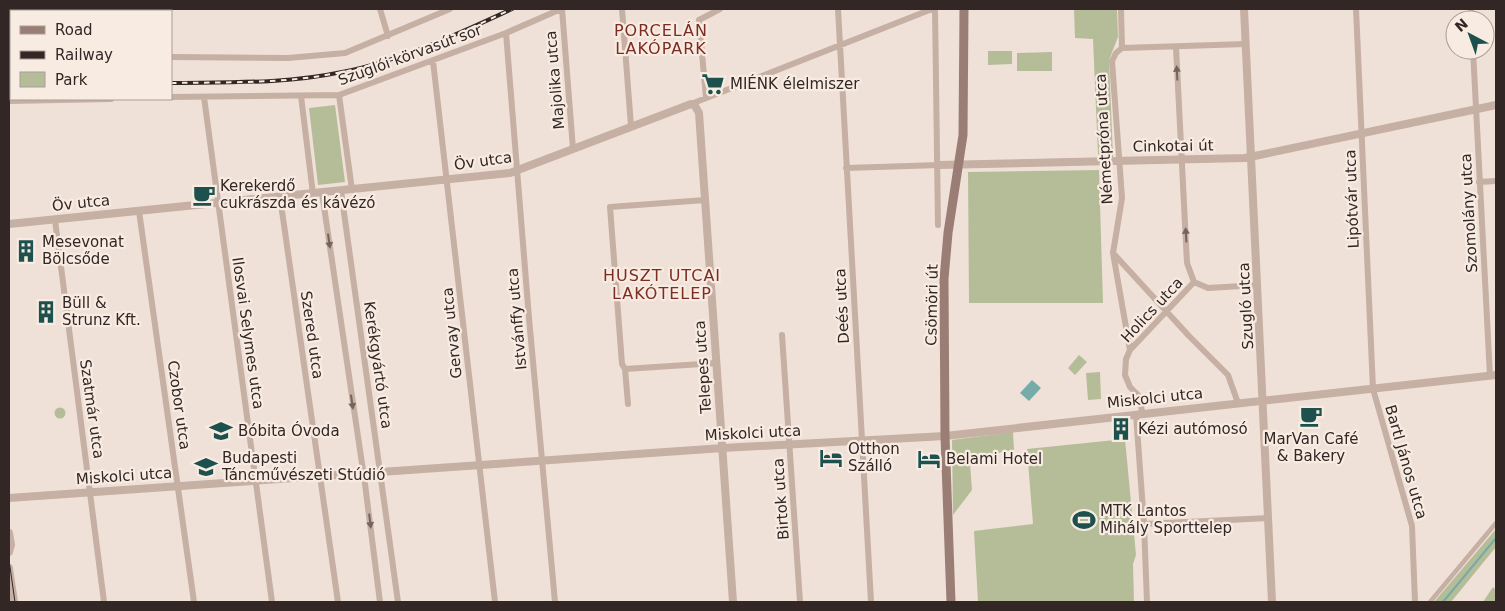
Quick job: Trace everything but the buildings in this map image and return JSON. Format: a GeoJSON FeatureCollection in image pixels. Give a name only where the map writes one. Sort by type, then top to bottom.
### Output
{"type":"FeatureCollection","features":[{"type":"Feature","properties":{"kind":"main road","name":"Csömöri út"},"geometry":{"type":"LineString","coordinates":[[951,602],[945,436],[944,279],[964,117],[964,9]]}},
{"type":"Feature","properties":{"kind":"street"},"geometry":{"type":"LineString","coordinates":[[380,9],[388,36]]}},
{"type":"Feature","properties":{"kind":"street"},"geometry":{"type":"LineString","coordinates":[[172,57],[310,57],[345,53],[450,9]]}},
{"type":"Feature","properties":{"kind":"street","name":"Szuglói körvasút sor"},"geometry":{"type":"LineString","coordinates":[[172,97],[339,95],[506,33],[562,9]]}},
{"type":"Feature","properties":{"kind":"street","name":"Majolika utca"},"geometry":{"type":"LineString","coordinates":[[562,9],[573,149]]}},
{"type":"Feature","properties":{"kind":"street"},"geometry":{"type":"LineString","coordinates":[[622,9],[631,126]]}},
{"type":"Feature","properties":{"kind":"street"},"geometry":{"type":"LineString","coordinates":[[706,98],[699,20],[720,9]]}},
{"type":"Feature","properties":{"kind":"street","name":"Deés utca"},"geometry":{"type":"LineString","coordinates":[[838,9],[871,602]]}},
{"type":"Feature","properties":{"kind":"street"},"geometry":{"type":"LineString","coordinates":[[934,9],[938,225]]}},
{"type":"Feature","properties":{"kind":"street","name":"Öv utca"},"geometry":{"type":"LineString","coordinates":[[9,224],[352,190],[518,171],[934,9]]}},
{"type":"Feature","properties":{"kind":"street"},"geometry":{"type":"LineString","coordinates":[[1121,9],[1122,48],[1246,44]]}},
{"type":"Feature","properties":{"kind":"street","name":"Szugló utca"},"geometry":{"type":"LineString","coordinates":[[1244,9],[1253,157],[1272,602]]}},
{"type":"Feature","properties":{"kind":"street","name":"Lipótvár utca"},"geometry":{"type":"LineString","coordinates":[[1356,9],[1373,389]]}},
{"type":"Feature","properties":{"kind":"street","name":"Istvánffy utca"},"geometry":{"type":"LineString","coordinates":[[506,33],[555,602]]}},
{"type":"Feature","properties":{"kind":"street"},"geometry":{"type":"LineString","coordinates":[[1176,47],[1187,263],[1194,282]]}},
{"type":"Feature","properties":{"kind":"street","name":"Németpróna utca"},"geometry":{"type":"LineString","coordinates":[[1122,48],[1116,53],[1112,61],[1121,206],[1113,253],[1130,350]]}},
{"type":"Feature","properties":{"kind":"street","name":"Szomolány utca"},"geometry":{"type":"LineString","coordinates":[[1474,60],[1479,182],[1493,375]]}},
{"type":"Feature","properties":{"kind":"street","name":"Gervay utca"},"geometry":{"type":"LineString","coordinates":[[433,61],[495,602]]}},
{"type":"Feature","properties":{"kind":"street"},"geometry":{"type":"LineString","coordinates":[[339,95],[352,190]]}},
{"type":"Feature","properties":{"kind":"street","name":"Ilosvai Selymes utca"},"geometry":{"type":"LineString","coordinates":[[204,96],[272,602]]}},
{"type":"Feature","properties":{"kind":"street"},"geometry":{"type":"LineString","coordinates":[[301,96],[313,194]]}},
{"type":"Feature","properties":{"kind":"street"},"geometry":{"type":"LineString","coordinates":[[9,101],[60,100]]}},
{"type":"Feature","properties":{"kind":"street","name":"Telepes utca"},"geometry":{"type":"LineString","coordinates":[[690,104],[698,109],[699,113],[733,602]]}},
{"type":"Feature","properties":{"kind":"street","name":"Cinkotai út"},"geometry":{"type":"LineString","coordinates":[[846,168],[1253,157],[1496,105]]}},
{"type":"Feature","properties":{"kind":"street"},"geometry":{"type":"LineString","coordinates":[[1479,182],[1496,181]]}},
{"type":"Feature","properties":{"kind":"street","name":"Kerékgyártó utca"},"geometry":{"type":"LineString","coordinates":[[341,191],[398,602]]}},
{"type":"Feature","properties":{"kind":"street","name":"Kerékgyártó utca"},"geometry":{"type":"LineString","coordinates":[[322,193],[380,602]]}},
{"type":"Feature","properties":{"kind":"street","name":"Szered utca"},"geometry":{"type":"LineString","coordinates":[[280,197],[338,602]]}},
{"type":"Feature","properties":{"kind":"street"},"geometry":{"type":"LineString","coordinates":[[628,404],[625,369],[622,364],[610,207],[705,200]]}},
{"type":"Feature","properties":{"kind":"street","name":"Czobor utca"},"geometry":{"type":"LineString","coordinates":[[139,211],[194,602]]}},
{"type":"Feature","properties":{"kind":"street","name":"Szatmár utca"},"geometry":{"type":"LineString","coordinates":[[56,220],[104,602]]}},
{"type":"Feature","properties":{"kind":"street"},"geometry":{"type":"LineString","coordinates":[[1113,253],[1228,375],[1238,404]]}},
{"type":"Feature","properties":{"kind":"street","name":"Holics utca"},"geometry":{"type":"LineString","coordinates":[[1139,414],[1140,397],[1130,387],[1125,375],[1126,359],[1130,350],[1194,282],[1208,288],[1258,285]]}},
{"type":"Feature","properties":{"kind":"street","name":"Birtok utca"},"geometry":{"type":"LineString","coordinates":[[782,335],[800,602]]}},
{"type":"Feature","properties":{"kind":"street"},"geometry":{"type":"LineString","coordinates":[[625,369],[716,363]]}},
{"type":"Feature","properties":{"kind":"street","name":"Miskolci utca"},"geometry":{"type":"LineString","coordinates":[[9,498],[723,448],[945,436],[1493,375]]}},
{"type":"Feature","properties":{"kind":"street","name":"Bartl János utca"},"geometry":{"type":"LineString","coordinates":[[1373,389],[1412,526],[1415,602]]}},
{"type":"Feature","properties":{"kind":"street"},"geometry":{"type":"LineString","coordinates":[[1139,414],[1147,602]]}},
{"type":"Feature","properties":{"kind":"street"},"geometry":{"type":"LineString","coordinates":[[1144,524],[1269,518]]}},
{"type":"Feature","properties":{"kind":"street"},"geometry":{"type":"LineString","coordinates":[[1430,602],[1496,522]]}},
{"type":"Feature","properties":{"kind":"street"},"geometry":{"type":"LineString","coordinates":[[9,534],[11,545],[9,552]]}},
{"type":"Feature","properties":{"kind":"street"},"geometry":{"type":"LineString","coordinates":[[9,568],[14,602]]}},
{"type":"Feature","properties":{"kind":"green space"},"geometry":{"type":"Polygon","coordinates":[[[1074,9],[1117,9],[1118,37],[1109,60],[1113,157],[1101,157],[1098,154],[1093,39],[1075,38],[1074,9]]]}},
{"type":"Feature","properties":{"kind":"green space"},"geometry":{"type":"Polygon","coordinates":[[[988,51],[1012,51],[1012,64],[988,65],[988,51]]]}},
{"type":"Feature","properties":{"kind":"green space"},"geometry":{"type":"Polygon","coordinates":[[[1052,52],[1052,71],[1017,71],[1017,53],[1052,52]]]}},
{"type":"Feature","properties":{"kind":"green space"},"geometry":{"type":"Polygon","coordinates":[[[335,105],[345,182],[318,185],[309,108],[335,105]]]}},
{"type":"Feature","properties":{"kind":"green space"},"geometry":{"type":"Polygon","coordinates":[[[1099,170],[1103,303],[969,303],[968,172],[1099,170]]]}},
{"type":"Feature","properties":{"kind":"green space"},"geometry":{"type":"Polygon","coordinates":[[[1079,355],[1087,362],[1075,375],[1068,368],[1079,355]]]}},
{"type":"Feature","properties":{"kind":"green space"},"geometry":{"type":"Polygon","coordinates":[[[1100,372],[1101,399],[1088,400],[1086,373],[1100,372]]]}},
{"type":"Feature","properties":{"kind":"green space"},"geometry":{"type":"Polygon","coordinates":[[[60,407],[66,413],[60,419],[54,413],[60,407]]]}},
{"type":"Feature","properties":{"kind":"green space"},"geometry":{"type":"Polygon","coordinates":[[[1013,432],[1014,450],[976,457],[970,463],[972,490],[953,515],[952,440],[1013,432]]]}},
{"type":"Feature","properties":{"kind":"green space","name":"MTK Lantos Mihály Sporttelep"},"geometry":{"type":"Polygon","coordinates":[[[1125,439],[1136,555],[1133,564],[1134,602],[978,602],[974,531],[1033,524],[1027,449],[1125,439]]]}},
{"type":"Feature","properties":{"kind":"green space"},"geometry":{"type":"Polygon","coordinates":[[[1496,529],[1496,547],[1451,602],[1434,602],[1496,529]]]}},
{"type":"Feature","properties":{"kind":"green space"},"geometry":{"type":"Polygon","coordinates":[[[1493,587],[1496,590],[1496,602],[1483,602],[1493,587]]]}},
{"type":"Feature","properties":{"kind":"water"},"geometry":{"type":"Polygon","coordinates":[[[1032,380],[1041,388],[1029,401],[1020,393],[1032,380]]]}},
{"type":"Feature","properties":{"kind":"waterway"},"geometry":{"type":"LineString","coordinates":[[1443,602],[1496,538]]}},
{"type":"Feature","properties":{"kind":"tram line"},"geometry":{"type":"LineString","coordinates":[[9,560],[15,602]]}},
{"type":"Feature","properties":{"kind":"railway"},"geometry":{"type":"LineString","coordinates":[[172,83],[300,79],[342,72],[407,54],[512,9]]}},
{"type":"Feature","properties":{"kind":"place","name":"MIÉNK élelmiszer"},"geometry":{"type":"Point","coordinates":[713,84]}},
{"type":"Feature","properties":{"kind":"place","name":"Kerekerdő cukrászda és kávézó"},"geometry":{"type":"Point","coordinates":[204,195]}},
{"type":"Feature","properties":{"kind":"place","name":"Mesevonat Bölcsőde"},"geometry":{"type":"Point","coordinates":[26,251]}},
{"type":"Feature","properties":{"kind":"place","name":"Büll & Strunz Kft."},"geometry":{"type":"Point","coordinates":[46,312]}},
{"type":"Feature","properties":{"kind":"place","name":"MarVan Café & Bakery"},"geometry":{"type":"Point","coordinates":[1311,416]}},
{"type":"Feature","properties":{"kind":"place","name":"Kézi autómosó"},"geometry":{"type":"Point","coordinates":[1121,429]}},
{"type":"Feature","properties":{"kind":"place","name":"Bóbita Óvoda"},"geometry":{"type":"Point","coordinates":[221,431]}},
{"type":"Feature","properties":{"kind":"place","name":"Otthon Szálló"},"geometry":{"type":"Point","coordinates":[831,458]}},
{"type":"Feature","properties":{"kind":"place","name":"Belami Hotel"},"geometry":{"type":"Point","coordinates":[929,459]}},
{"type":"Feature","properties":{"kind":"place","name":"Budapesti Táncművészeti Stúdió"},"geometry":{"type":"Point","coordinates":[206,467]}},
{"type":"Feature","properties":{"kind":"place","name":"MTK Lantos Mihály Sporttelep"},"geometry":{"type":"Point","coordinates":[1084,520]}},
{"type":"Feature","properties":{"kind":"district","name":"PORCELÁN LAKÓPARK"},"geometry":{"type":"Point","coordinates":[661,39]}},
{"type":"Feature","properties":{"kind":"district","name":"HUSZT UTCAI LAKÓTELEP"},"geometry":{"type":"Point","coordinates":[662,284]}}]}
